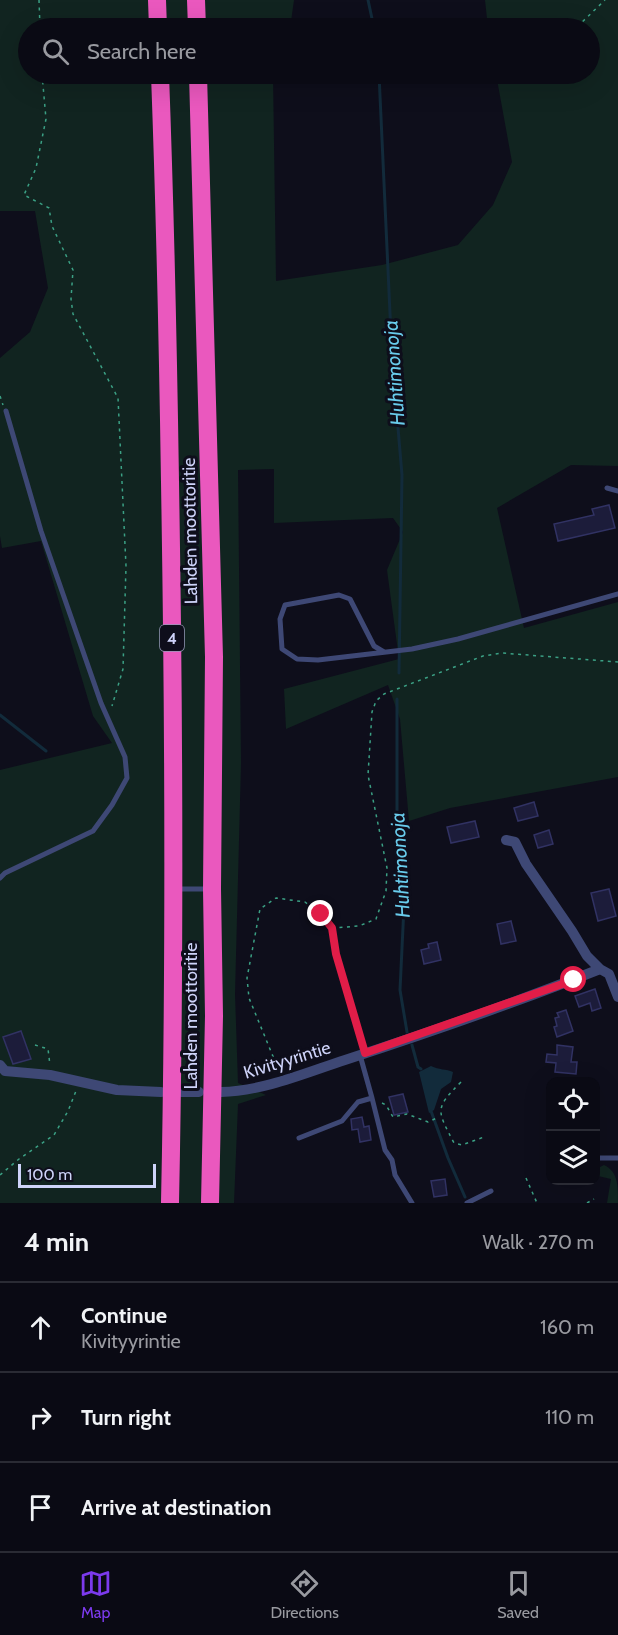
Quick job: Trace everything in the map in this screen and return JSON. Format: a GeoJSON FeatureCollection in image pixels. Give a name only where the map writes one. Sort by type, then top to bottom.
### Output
{"type":"FeatureCollection","features":[{"type":"Feature","properties":{"kind":"highway"},"geometry":{"type":"LineString","coordinates":[[157,0],[158,18]]}},
{"type":"Feature","properties":{"kind":"highway"},"geometry":{"type":"LineString","coordinates":[[196,0],[197,18]]}},
{"type":"Feature","properties":{"kind":"highway","name":"Lahden moottoritie"},"geometry":{"type":"LineString","coordinates":[[160,84],[168,388],[174,889],[170,1203]]}},
{"type":"Feature","properties":{"kind":"highway","name":"Lahden moottoritie"},"geometry":{"type":"LineString","coordinates":[[198,84],[214,657],[212,889],[214,1016],[210,1203]]}},
{"type":"Feature","properties":{"kind":"street"},"geometry":{"type":"LineString","coordinates":[[506,840],[515,842],[526,864],[587,956],[600,969],[609,974],[618,997]]}},
{"type":"Feature","properties":{"kind":"street","name":"Kivityyrintie"},"geometry":{"type":"LineString","coordinates":[[221,1092],[244,1091],[283,1080],[600,969]]}},
{"type":"Feature","properties":{"kind":"street"},"geometry":{"type":"LineString","coordinates":[[0,1065],[5,1071],[51,1075],[117,1090],[161,1092]]}},
{"type":"Feature","properties":{"kind":"street"},"geometry":{"type":"LineString","coordinates":[[181,1092],[199,1092]]}},
{"type":"Feature","properties":{"kind":"lane"},"geometry":{"type":"LineString","coordinates":[[0,878],[5,873],[93,831],[112,805],[127,778],[124,758],[41,531],[6,411]]}},
{"type":"Feature","properties":{"kind":"lane"},"geometry":{"type":"LineString","coordinates":[[607,488],[618,491]]}},
{"type":"Feature","properties":{"kind":"lane"},"geometry":{"type":"LineString","coordinates":[[384,652],[374,646],[350,599],[339,595],[285,605],[280,619],[282,649],[297,659],[318,660],[393,652],[458,639],[618,594]]}},
{"type":"Feature","properties":{"kind":"lane"},"geometry":{"type":"LineString","coordinates":[[174,889],[212,889]]}},
{"type":"Feature","properties":{"kind":"lane"},"geometry":{"type":"LineString","coordinates":[[362,1054],[385,1150],[392,1160],[395,1175],[412,1203]]}},
{"type":"Feature","properties":{"kind":"lane"},"geometry":{"type":"LineString","coordinates":[[299,1138],[342,1121],[358,1102],[372,1098]]}},
{"type":"Feature","properties":{"kind":"lane"},"geometry":{"type":"LineString","coordinates":[[600,1158],[618,1158]]}},
{"type":"Feature","properties":{"kind":"lane"},"geometry":{"type":"LineString","coordinates":[[467,1203],[491,1191]]}},
{"type":"Feature","properties":{"kind":"path"},"geometry":{"type":"LineString","coordinates":[[39,0],[40,18]]}},
{"type":"Feature","properties":{"kind":"path"},"geometry":{"type":"LineString","coordinates":[[586,18],[605,0]]}},
{"type":"Feature","properties":{"kind":"path"},"geometry":{"type":"LineString","coordinates":[[43,84],[46,119],[36,168],[24,195],[49,208],[52,226],[73,270],[71,299],[73,314],[118,398],[126,566],[123,669],[108,718]]}},
{"type":"Feature","properties":{"kind":"path"},"geometry":{"type":"LineString","coordinates":[[332,928],[359,926],[376,919],[386,891],[387,868],[368,775],[372,712],[376,701],[384,694],[483,656],[502,653],[618,662]]}},
{"type":"Feature","properties":{"kind":"path"},"geometry":{"type":"LineString","coordinates":[[283,1080],[249,998],[247,978],[260,909],[276,898],[305,902],[321,914],[332,928],[336,954],[362,1054]]}},
{"type":"Feature","properties":{"kind":"path"},"geometry":{"type":"LineString","coordinates":[[35,1045],[48,1049],[51,1075]]}},
{"type":"Feature","properties":{"kind":"path"},"geometry":{"type":"LineString","coordinates":[[0,1175],[54,1135],[68,1111],[80,1082]]}},
{"type":"Feature","properties":{"kind":"path"},"geometry":{"type":"LineString","coordinates":[[461,1082],[444,1099],[440,1117],[454,1143],[462,1145],[484,1137]]}},
{"type":"Feature","properties":{"kind":"path"},"geometry":{"type":"LineString","coordinates":[[372,1098],[386,1105],[393,1116],[407,1114],[428,1122],[440,1117]]}},
{"type":"Feature","properties":{"kind":"path"},"geometry":{"type":"LineString","coordinates":[[526,1179],[537,1203]]}},
{"type":"Feature","properties":{"kind":"path"},"geometry":{"type":"LineString","coordinates":[[587,1203],[594,1199]]}},
{"type":"Feature","properties":{"kind":"green space"},"geometry":{"type":"Polygon","coordinates":[[[0,0],[294,0],[291,18],[18,18],[18,84],[273,84],[276,281],[382,265],[458,245],[493,205],[512,162],[498,84],[600,84],[600,18],[487,18],[485,0],[618,0],[618,466],[571,465],[497,508],[524,628],[618,602],[618,777],[450,808],[409,821],[400,719],[388,685],[286,729],[284,689],[399,659],[387,570],[403,532],[393,518],[274,523],[274,469],[238,470],[241,763],[235,994],[238,1083],[266,1095],[238,1104],[234,1203],[0,1203],[0,770],[112,743],[93,716],[41,541],[2,548],[0,536],[0,358],[30,332],[48,288],[35,211],[0,211],[0,0]]]}},
{"type":"Feature","properties":{"kind":"green space"},"geometry":{"type":"Polygon","coordinates":[[[604,1165],[615,1175],[618,1203],[607,1203],[611,1179],[600,1176],[600,1167],[604,1165]]]}},
{"type":"Feature","properties":{"kind":"water"},"geometry":{"type":"Polygon","coordinates":[[[431,1066],[453,1072],[451,1082],[441,1089],[434,1110],[429,1113],[419,1072],[431,1066]]]}},
{"type":"Feature","properties":{"kind":"building"},"geometry":{"type":"Polygon","coordinates":[[[609,505],[615,528],[558,541],[554,524],[594,515],[592,509],[609,505]]]}},
{"type":"Feature","properties":{"kind":"building"},"geometry":{"type":"Polygon","coordinates":[[[534,802],[538,816],[518,821],[514,808],[534,802]]]}},
{"type":"Feature","properties":{"kind":"building"},"geometry":{"type":"Polygon","coordinates":[[[475,821],[479,837],[451,843],[447,827],[475,821]]]}},
{"type":"Feature","properties":{"kind":"building"},"geometry":{"type":"Polygon","coordinates":[[[549,830],[553,844],[538,848],[534,835],[549,830]]]}},
{"type":"Feature","properties":{"kind":"building"},"geometry":{"type":"Polygon","coordinates":[[[609,889],[616,916],[598,921],[591,893],[609,889]]]}},
{"type":"Feature","properties":{"kind":"building"},"geometry":{"type":"Polygon","coordinates":[[[511,921],[516,941],[501,944],[497,924],[511,921]]]}},
{"type":"Feature","properties":{"kind":"building"},"geometry":{"type":"Polygon","coordinates":[[[437,942],[441,960],[424,964],[421,950],[429,948],[428,944],[437,942]]]}},
{"type":"Feature","properties":{"kind":"building"},"geometry":{"type":"Polygon","coordinates":[[[595,989],[601,1008],[592,1011],[590,1003],[579,1007],[575,996],[595,989]]]}},
{"type":"Feature","properties":{"kind":"building"},"geometry":{"type":"Polygon","coordinates":[[[566,1010],[573,1031],[557,1037],[554,1027],[557,1026],[555,1018],[559,1017],[557,1013],[566,1010]]]}},
{"type":"Feature","properties":{"kind":"building"},"geometry":{"type":"Polygon","coordinates":[[[21,1031],[31,1059],[13,1064],[3,1037],[21,1031]]]}},
{"type":"Feature","properties":{"kind":"building"},"geometry":{"type":"Polygon","coordinates":[[[557,1045],[573,1047],[571,1062],[577,1062],[576,1074],[555,1072],[556,1063],[546,1062],[547,1054],[557,1055],[557,1045]]]}},
{"type":"Feature","properties":{"kind":"building"},"geometry":{"type":"Polygon","coordinates":[[[403,1094],[408,1112],[394,1115],[389,1097],[403,1094]]]}},
{"type":"Feature","properties":{"kind":"building"},"geometry":{"type":"Polygon","coordinates":[[[362,1117],[364,1127],[369,1126],[371,1140],[360,1142],[358,1129],[352,1130],[351,1119],[362,1117]]]}},
{"type":"Feature","properties":{"kind":"building"},"geometry":{"type":"Polygon","coordinates":[[[445,1179],[447,1195],[434,1197],[431,1181],[445,1179]]]}},
{"type":"Feature","properties":{"kind":"waterway","name":"Huhtimonoja"},"geometry":{"type":"LineString","coordinates":[[368,0],[372,18]]}},
{"type":"Feature","properties":{"kind":"waterway","name":"Huhtimonoja"},"geometry":{"type":"LineString","coordinates":[[379,84],[392,357],[402,475],[399,673]]}},
{"type":"Feature","properties":{"kind":"waterway","name":"Huhtimonoja"},"geometry":{"type":"LineString","coordinates":[[397,699],[397,825],[405,885],[400,990],[407,1032]]}},
{"type":"Feature","properties":{"kind":"waterway"},"geometry":{"type":"LineString","coordinates":[[0,715],[46,751]]}},
{"type":"Feature","properties":{"kind":"waterway","name":"Huhtimonoja"},"geometry":{"type":"LineString","coordinates":[[412,1045],[418,1067],[421,1069]]}},
{"type":"Feature","properties":{"kind":"waterway"},"geometry":{"type":"LineString","coordinates":[[431,1111],[465,1197]]}},
{"type":"Feature","properties":{"kind":"route"},"geometry":{"type":"LineString","coordinates":[[321,914],[332,928],[336,954],[365,1053],[574,980]]}}]}
